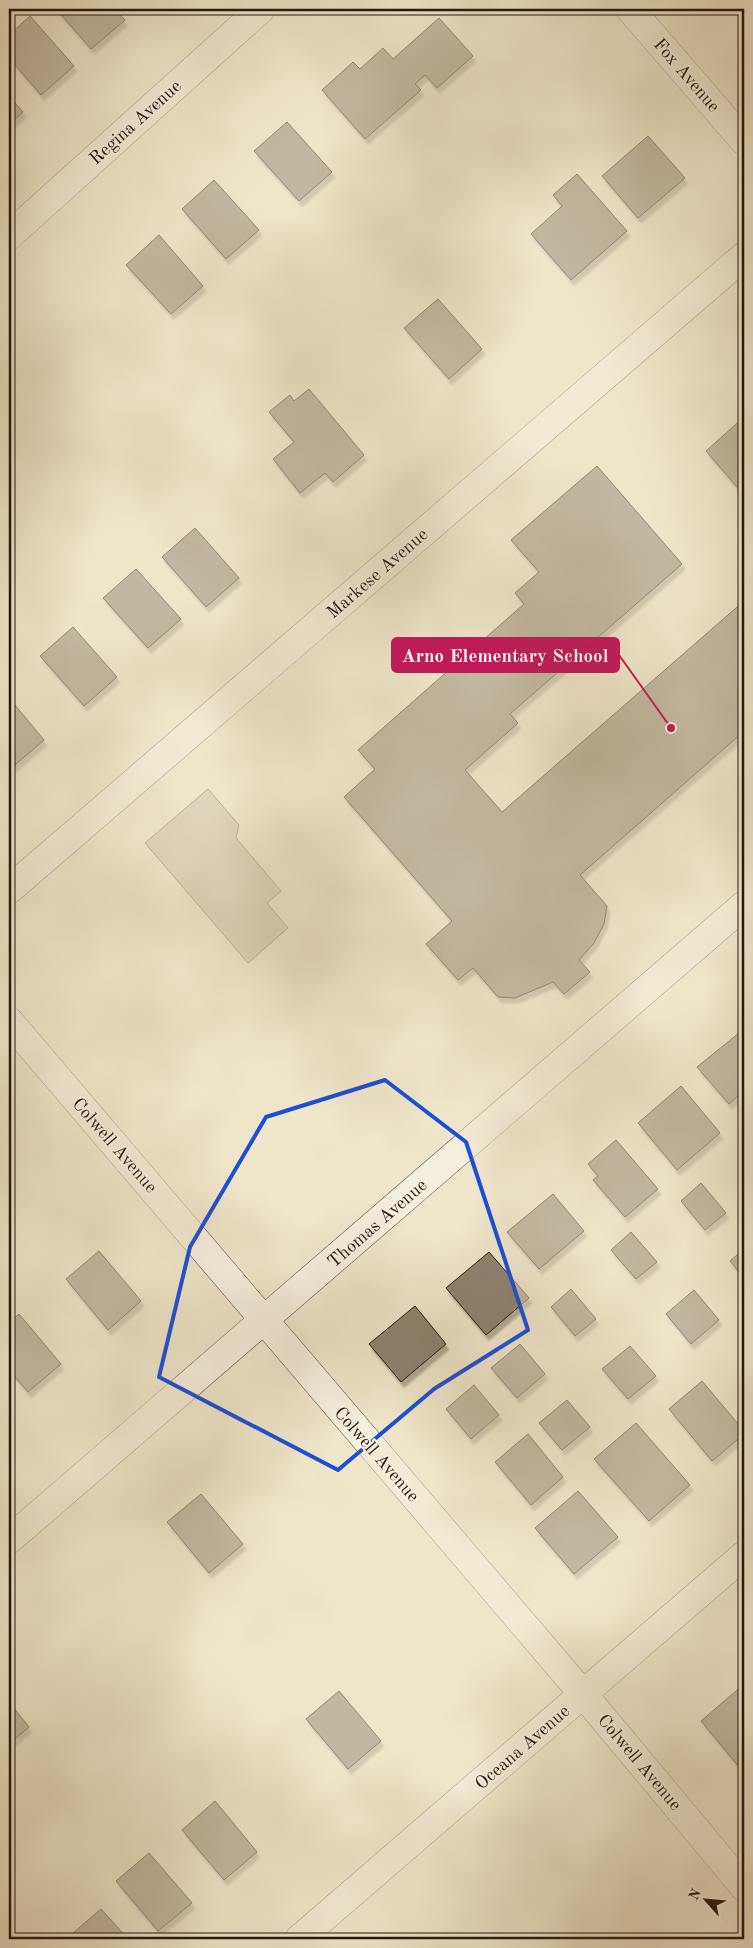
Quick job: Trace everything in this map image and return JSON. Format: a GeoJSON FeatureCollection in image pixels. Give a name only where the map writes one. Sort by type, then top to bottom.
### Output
{"type":"FeatureCollection","features":[{"type":"Feature","properties":{"kind":"street","name":"Regina Avenue"},"geometry":{"type":"LineString","coordinates":[[9,236],[261,9]]}},
{"type":"Feature","properties":{"kind":"street","name":"Fox Avenue"},"geometry":{"type":"LineString","coordinates":[[630,9],[744,141]]}},
{"type":"Feature","properties":{"kind":"street","name":"Markese Avenue"},"geometry":{"type":"LineString","coordinates":[[9,890],[744,256]]}},
{"type":"Feature","properties":{"kind":"street","name":"Thomas Avenue"},"geometry":{"type":"LineString","coordinates":[[9,1540],[744,905]]}},
{"type":"Feature","properties":{"kind":"street","name":"Colwell Avenue"},"geometry":{"type":"LineString","coordinates":[[9,1022],[583,1694],[744,1887]]}},
{"type":"Feature","properties":{"kind":"street","name":"Oceana Avenue"},"geometry":{"type":"LineString","coordinates":[[299,1939],[744,1555]]}},
{"type":"Feature","properties":{"kind":"highlighted area"},"geometry":{"type":"Polygon","coordinates":[[[385,1080],[466,1142],[528,1330],[434,1389],[338,1470],[159,1377],[190,1247],[266,1117],[385,1080]]]}},
{"type":"Feature","properties":{"kind":"shaded area"},"geometry":{"type":"Polygon","coordinates":[[[208,789],[239,825],[236,838],[281,891],[267,903],[288,928],[248,963],[145,843],[208,789]]]}},
{"type":"Feature","properties":{"kind":"building"},"geometry":{"type":"Polygon","coordinates":[[[56,9],[115,9],[125,20],[91,49],[56,9]]]}},
{"type":"Feature","properties":{"kind":"building"},"geometry":{"type":"Polygon","coordinates":[[[30,16],[74,66],[41,95],[9,58],[9,35],[30,16]]]}},
{"type":"Feature","properties":{"kind":"building"},"geometry":{"type":"Polygon","coordinates":[[[439,18],[473,56],[437,88],[425,75],[415,84],[421,90],[365,139],[322,90],[353,62],[360,69],[383,48],[393,59],[439,18]]]}},
{"type":"Feature","properties":{"kind":"building"},"geometry":{"type":"Polygon","coordinates":[[[9,96],[23,112],[9,125],[9,96]]]}},
{"type":"Feature","properties":{"kind":"building"},"geometry":{"type":"Polygon","coordinates":[[[287,122],[332,172],[299,201],[254,151],[287,122]]]}},
{"type":"Feature","properties":{"kind":"building"},"geometry":{"type":"Polygon","coordinates":[[[648,136],[685,178],[638,218],[602,176],[648,136]]]}},
{"type":"Feature","properties":{"kind":"building"},"geometry":{"type":"Polygon","coordinates":[[[577,174],[627,231],[571,280],[531,234],[562,206],[553,195],[577,174]]]}},
{"type":"Feature","properties":{"kind":"building"},"geometry":{"type":"Polygon","coordinates":[[[214,180],[259,230],[226,259],[182,209],[214,180]]]}},
{"type":"Feature","properties":{"kind":"building"},"geometry":{"type":"Polygon","coordinates":[[[159,235],[203,286],[171,314],[126,265],[159,235]]]}},
{"type":"Feature","properties":{"kind":"building"},"geometry":{"type":"Polygon","coordinates":[[[438,299],[482,349],[449,379],[404,328],[438,299]]]}},
{"type":"Feature","properties":{"kind":"building"},"geometry":{"type":"Polygon","coordinates":[[[309,389],[364,455],[333,482],[325,473],[300,493],[273,459],[294,442],[269,412],[290,395],[294,401],[309,389]]]}},
{"type":"Feature","properties":{"kind":"building"},"geometry":{"type":"Polygon","coordinates":[[[744,417],[744,495],[706,451],[744,417]]]}},
{"type":"Feature","properties":{"kind":"building"},"geometry":{"type":"Polygon","coordinates":[[[597,466],[682,564],[510,714],[518,723],[465,770],[502,812],[744,601],[744,736],[742,733],[580,875],[607,906],[604,924],[594,943],[579,960],[590,972],[564,994],[553,982],[515,998],[498,997],[473,968],[458,980],[426,944],[452,921],[344,797],[375,769],[358,750],[524,604],[515,593],[539,572],[511,540],[597,466]]]}},
{"type":"Feature","properties":{"kind":"building"},"geometry":{"type":"Polygon","coordinates":[[[195,528],[239,578],[206,607],[162,557],[195,528]]]}},
{"type":"Feature","properties":{"kind":"building"},"geometry":{"type":"Polygon","coordinates":[[[136,569],[181,619],[148,648],[103,598],[136,569]]]}},
{"type":"Feature","properties":{"kind":"building"},"geometry":{"type":"Polygon","coordinates":[[[73,627],[117,677],[84,706],[40,656],[73,627]]]}},
{"type":"Feature","properties":{"kind":"building"},"geometry":{"type":"Polygon","coordinates":[[[9,698],[44,740],[9,770],[9,698]]]}},
{"type":"Feature","properties":{"kind":"building"},"geometry":{"type":"Polygon","coordinates":[[[744,1029],[744,1091],[729,1104],[697,1067],[744,1029]]]}},
{"type":"Feature","properties":{"kind":"building"},"geometry":{"type":"Polygon","coordinates":[[[681,1086],[720,1133],[677,1170],[638,1123],[681,1086]]]}},
{"type":"Feature","properties":{"kind":"building"},"geometry":{"type":"Polygon","coordinates":[[[616,1140],[658,1189],[625,1217],[593,1180],[598,1176],[588,1164],[616,1140]]]}},
{"type":"Feature","properties":{"kind":"building"},"geometry":{"type":"Polygon","coordinates":[[[701,1183],[726,1213],[705,1230],[681,1201],[701,1183]]]}},
{"type":"Feature","properties":{"kind":"building"},"geometry":{"type":"Polygon","coordinates":[[[553,1194],[584,1231],[539,1269],[507,1232],[553,1194]]]}},
{"type":"Feature","properties":{"kind":"building"},"geometry":{"type":"Polygon","coordinates":[[[631,1232],[657,1262],[636,1279],[611,1250],[631,1232]]]}},
{"type":"Feature","properties":{"kind":"building"},"geometry":{"type":"Polygon","coordinates":[[[744,1249],[744,1278],[730,1261],[744,1249]]]}},
{"type":"Feature","properties":{"kind":"building"},"geometry":{"type":"Polygon","coordinates":[[[99,1251],[141,1301],[108,1330],[66,1279],[99,1251]]]}},
{"type":"Feature","properties":{"kind":"building"},"geometry":{"type":"Polygon","coordinates":[[[489,1252],[529,1298],[486,1335],[446,1288],[489,1252]]]}},
{"type":"Feature","properties":{"kind":"building"},"geometry":{"type":"Polygon","coordinates":[[[571,1289],[596,1319],[575,1336],[551,1307],[571,1289]]]}},
{"type":"Feature","properties":{"kind":"building"},"geometry":{"type":"Polygon","coordinates":[[[694,1290],[719,1320],[691,1344],[666,1314],[694,1290]]]}},
{"type":"Feature","properties":{"kind":"building"},"geometry":{"type":"Polygon","coordinates":[[[415,1306],[446,1344],[401,1382],[369,1344],[415,1306]]]}},
{"type":"Feature","properties":{"kind":"building"},"geometry":{"type":"Polygon","coordinates":[[[19,1314],[61,1364],[28,1392],[9,1370],[9,1323],[19,1314]]]}},
{"type":"Feature","properties":{"kind":"building"},"geometry":{"type":"Polygon","coordinates":[[[520,1344],[545,1374],[517,1398],[491,1368],[520,1344]]]}},
{"type":"Feature","properties":{"kind":"building"},"geometry":{"type":"Polygon","coordinates":[[[630,1346],[656,1376],[628,1399],[602,1369],[630,1346]]]}},
{"type":"Feature","properties":{"kind":"building"},"geometry":{"type":"Polygon","coordinates":[[[744,1357],[744,1369],[738,1362],[744,1357]]]}},
{"type":"Feature","properties":{"kind":"building"},"geometry":{"type":"Polygon","coordinates":[[[702,1381],[744,1431],[744,1434],[712,1461],[669,1409],[702,1381]]]}},
{"type":"Feature","properties":{"kind":"building"},"geometry":{"type":"Polygon","coordinates":[[[474,1385],[499,1415],[471,1439],[446,1409],[474,1385]]]}},
{"type":"Feature","properties":{"kind":"building"},"geometry":{"type":"Polygon","coordinates":[[[567,1400],[590,1427],[562,1450],[539,1423],[567,1400]]]}},
{"type":"Feature","properties":{"kind":"building"},"geometry":{"type":"Polygon","coordinates":[[[636,1423],[690,1485],[649,1521],[594,1459],[636,1423]]]}},
{"type":"Feature","properties":{"kind":"building"},"geometry":{"type":"Polygon","coordinates":[[[528,1434],[563,1477],[531,1505],[495,1462],[528,1434]]]}},
{"type":"Feature","properties":{"kind":"building"},"geometry":{"type":"Polygon","coordinates":[[[578,1491],[618,1537],[574,1574],[535,1528],[578,1491]]]}},
{"type":"Feature","properties":{"kind":"building"},"geometry":{"type":"Polygon","coordinates":[[[201,1494],[243,1544],[209,1573],[167,1522],[201,1494]]]}},
{"type":"Feature","properties":{"kind":"building"},"geometry":{"type":"Polygon","coordinates":[[[743,1685],[744,1764],[740,1768],[701,1721],[743,1685]]]}},
{"type":"Feature","properties":{"kind":"building"},"geometry":{"type":"Polygon","coordinates":[[[339,1691],[381,1741],[348,1769],[306,1719],[339,1691]]]}},
{"type":"Feature","properties":{"kind":"building"},"geometry":{"type":"Polygon","coordinates":[[[9,1702],[29,1727],[9,1744],[9,1702]]]}},
{"type":"Feature","properties":{"kind":"building"},"geometry":{"type":"Polygon","coordinates":[[[215,1801],[257,1852],[224,1880],[182,1830],[215,1801]]]}},
{"type":"Feature","properties":{"kind":"building"},"geometry":{"type":"Polygon","coordinates":[[[149,1853],[192,1903],[158,1931],[116,1881],[149,1853]]]}},
{"type":"Feature","properties":{"kind":"building"},"geometry":{"type":"Polygon","coordinates":[[[101,1909],[128,1939],[66,1939],[101,1909]]]}},
{"type":"Feature","properties":{"kind":"place","name":"Arno Elementary School"},"geometry":{"type":"Point","coordinates":[671,728]}}]}
